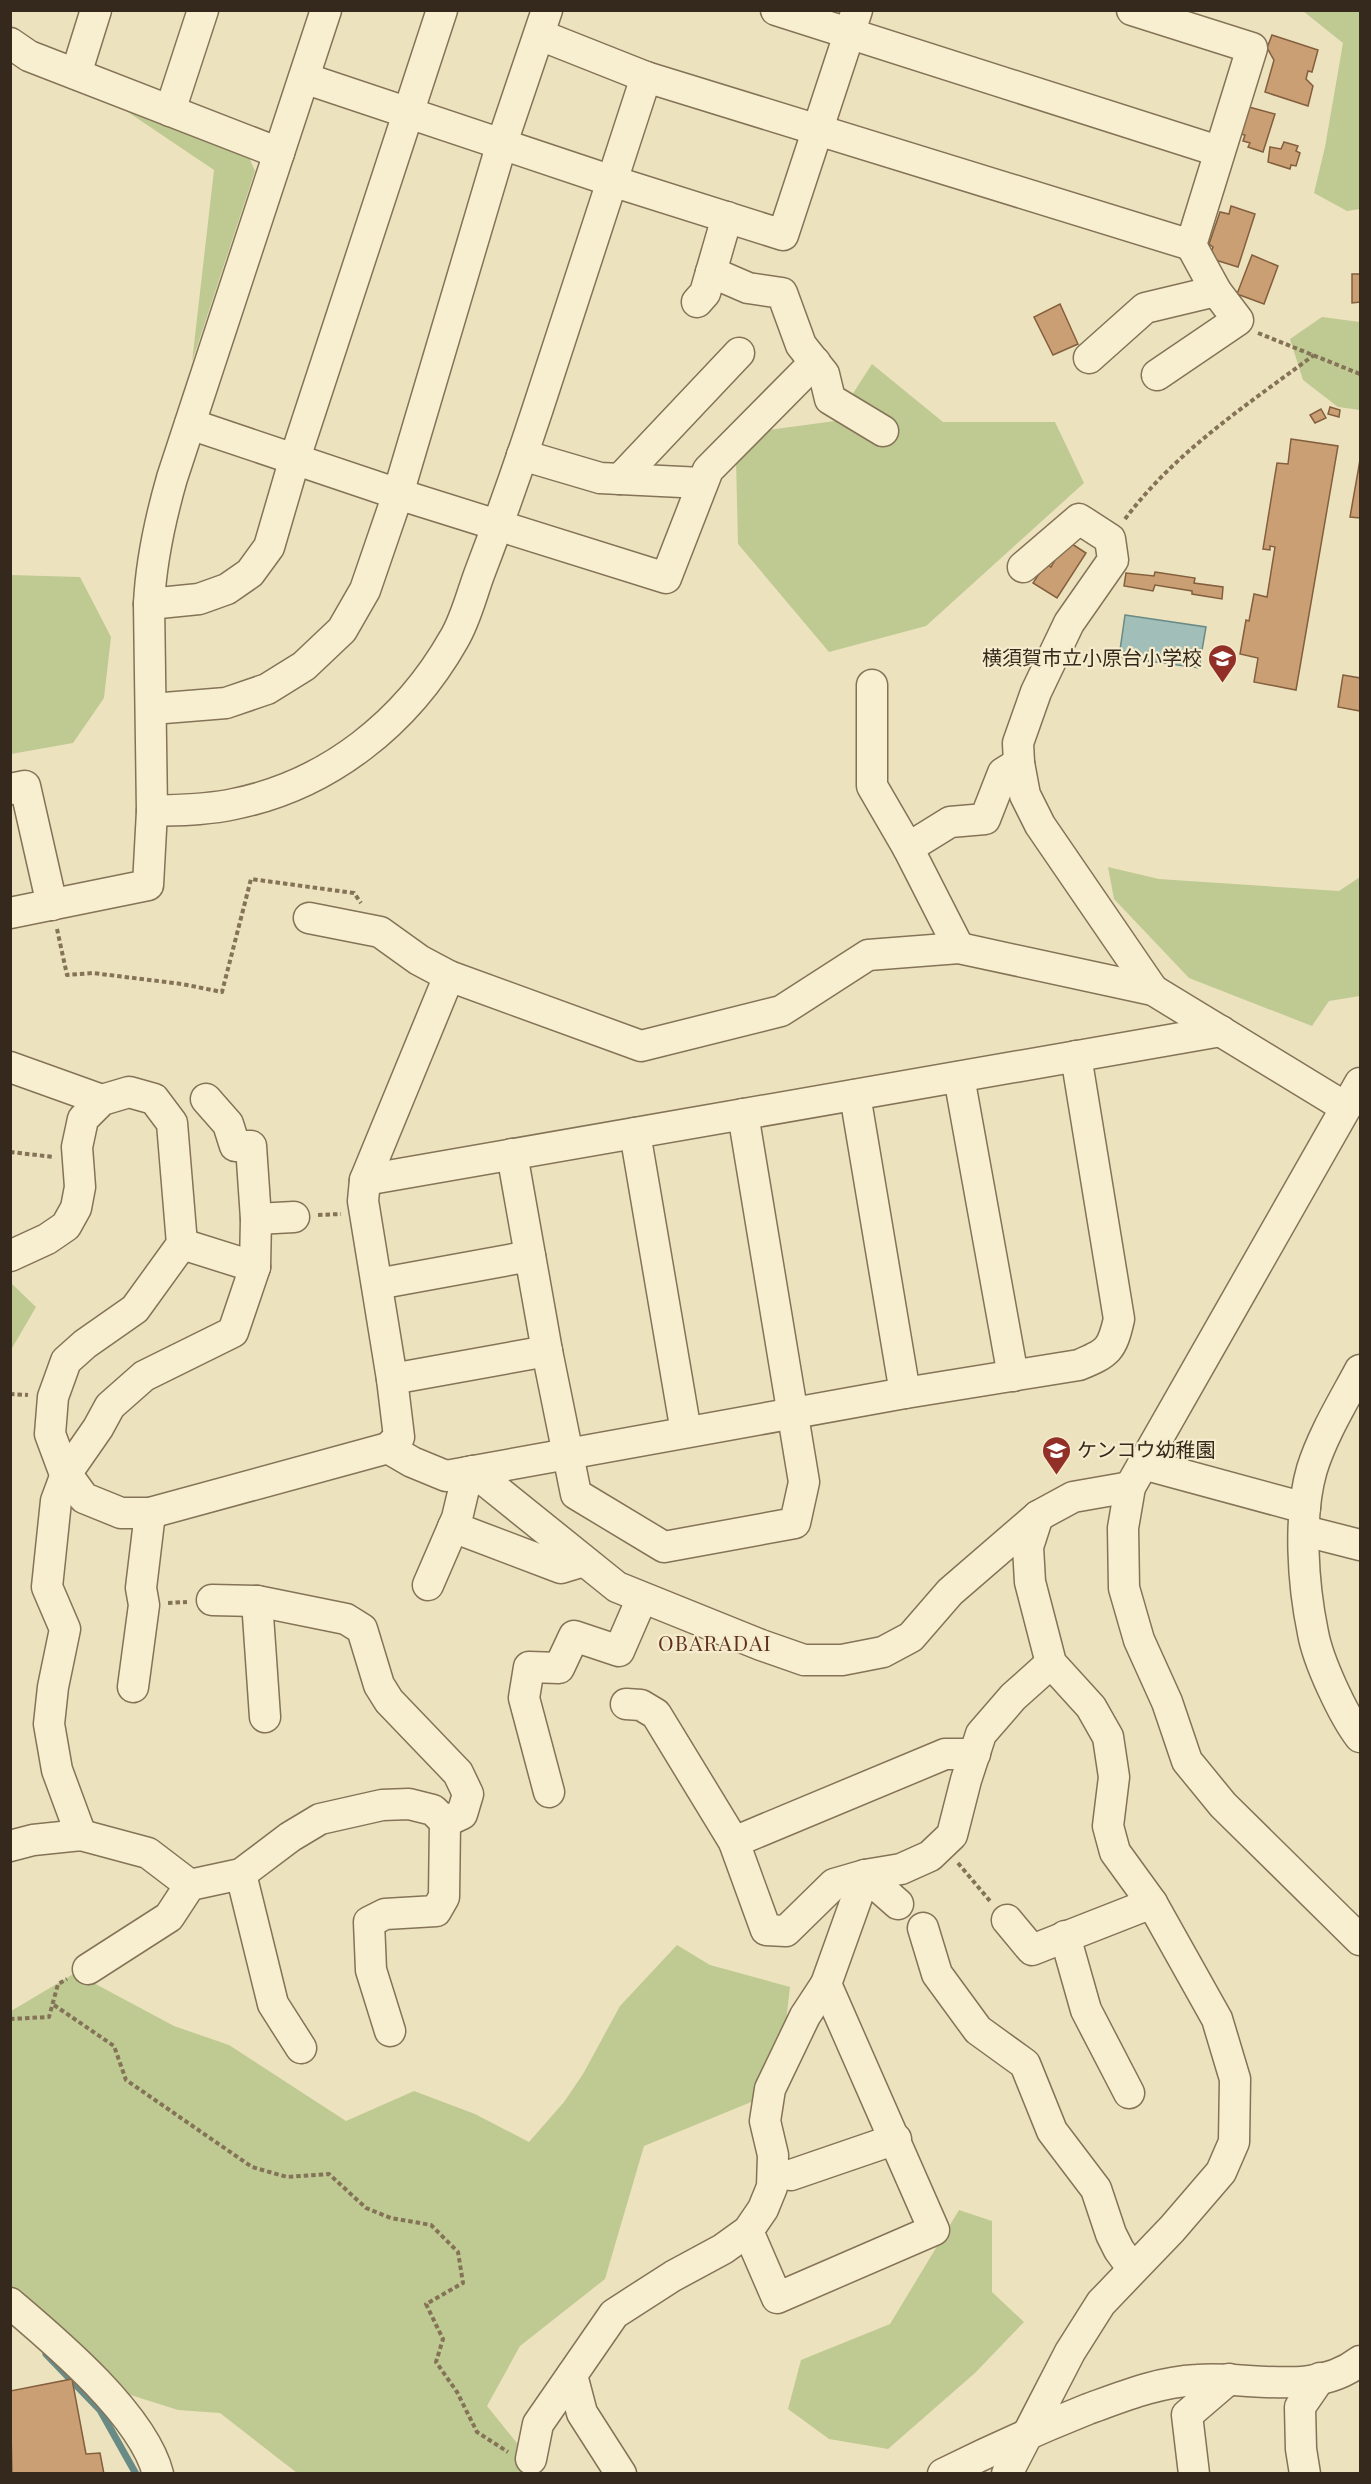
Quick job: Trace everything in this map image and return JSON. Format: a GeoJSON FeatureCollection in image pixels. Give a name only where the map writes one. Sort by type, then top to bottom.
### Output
{"type":"FeatureCollection","features":[{"type":"Feature","properties":{"kind":"street"},"geometry":{"type":"LineString","coordinates":[[76,74],[96,10]]}},
{"type":"Feature","properties":{"kind":"street"},"geometry":{"type":"LineString","coordinates":[[170,111],[203,10]]}},
{"type":"Feature","properties":{"kind":"street"},"geometry":{"type":"LineString","coordinates":[[10,913],[54,915],[148,885],[152,811],[149,604],[150,571],[157,531],[189,424],[326,10]]}},
{"type":"Feature","properties":{"kind":"street"},"geometry":{"type":"LineString","coordinates":[[149,604],[199,599],[227,589],[250,573],[269,547],[294,458],[442,10]]}},
{"type":"Feature","properties":{"kind":"street"},"geometry":{"type":"LineString","coordinates":[[776,10],[853,22],[1218,151]]}},
{"type":"Feature","properties":{"kind":"street"},"geometry":{"type":"LineString","coordinates":[[1132,10],[1252,48],[1218,151],[1191,245],[1216,291],[1248,326],[1156,375]]}},
{"type":"Feature","properties":{"kind":"street"},"geometry":{"type":"LineString","coordinates":[[304,78],[612,181],[783,235],[853,22]]}},
{"type":"Feature","properties":{"kind":"street"},"geometry":{"type":"LineString","coordinates":[[152,709],[226,703],[267,688],[304,666],[342,630],[365,590],[398,494],[502,143],[543,23],[646,77],[817,132],[1191,245]]}},
{"type":"Feature","properties":{"kind":"street"},"geometry":{"type":"LineString","coordinates":[[10,43],[29,56],[279,153]]}},
{"type":"Feature","properties":{"kind":"street"},"geometry":{"type":"LineString","coordinates":[[152,811],[224,806],[272,794],[307,781],[344,759],[388,725],[429,680],[456,636],[498,525],[646,77]]}},
{"type":"Feature","properties":{"kind":"street"},"geometry":{"type":"LineString","coordinates":[[697,302],[705,293],[727,217]]}},
{"type":"Feature","properties":{"kind":"street"},"geometry":{"type":"LineString","coordinates":[[711,272],[748,288],[782,293],[801,345],[824,374],[831,399],[883,431]]}},
{"type":"Feature","properties":{"kind":"street"},"geometry":{"type":"LineString","coordinates":[[1089,358],[1145,308],[1216,291]]}},
{"type":"Feature","properties":{"kind":"street"},"geometry":{"type":"LineString","coordinates":[[620,479],[739,353]]}},
{"type":"Feature","properties":{"kind":"street"},"geometry":{"type":"LineString","coordinates":[[189,424],[398,494],[666,578],[708,470],[816,362]]}},
{"type":"Feature","properties":{"kind":"street"},"geometry":{"type":"LineString","coordinates":[[522,455],[600,478],[702,483]]}},
{"type":"Feature","properties":{"kind":"street"},"geometry":{"type":"LineString","coordinates":[[1023,567],[1079,519],[1110,539],[1113,560],[1069,622],[1036,692],[1018,743],[1019,763],[1025,795],[1040,825],[1153,990]]}},
{"type":"Feature","properties":{"kind":"street"},"geometry":{"type":"LineString","coordinates":[[872,685],[872,786],[908,848],[959,948]]}},
{"type":"Feature","properties":{"kind":"street"},"geometry":{"type":"LineString","coordinates":[[908,848],[950,822],[985,819],[1003,773],[1019,763]]}},
{"type":"Feature","properties":{"kind":"street"},"geometry":{"type":"LineString","coordinates":[[10,789],[25,786],[54,915]]}},
{"type":"Feature","properties":{"kind":"street"},"geometry":{"type":"LineString","coordinates":[[309,918],[380,932],[419,960],[449,976],[641,1046],[781,1011],[868,955],[959,948],[1153,990],[1351,1110],[1137,1475],[1123,1528],[1124,1588],[1139,1640],[1167,1702],[1187,1761],[1223,1805],[1360,1940]]}},
{"type":"Feature","properties":{"kind":"street"},"geometry":{"type":"LineString","coordinates":[[10,1256],[47,1239],[66,1226],[76,1208],[80,1187],[77,1147],[83,1119],[102,1100],[129,1092],[154,1099],[172,1123],[182,1244],[135,1309],[85,1344],[66,1362],[53,1397],[50,1434],[66,1474],[84,1498],[121,1513],[150,1513],[388,1448],[399,1437],[392,1379],[363,1201],[365,1180],[449,976]]}},
{"type":"Feature","properties":{"kind":"street"},"geometry":{"type":"LineString","coordinates":[[365,1180],[1221,1031]]}},
{"type":"Feature","properties":{"kind":"street"},"geometry":{"type":"LineString","coordinates":[[388,1448],[412,1462],[446,1476],[905,1393],[1079,1365],[1102,1355],[1114,1340],[1119,1319],[1077,1056]]}},
{"type":"Feature","properties":{"kind":"street"},"geometry":{"type":"LineString","coordinates":[[10,1067],[102,1100]]}},
{"type":"Feature","properties":{"kind":"street"},"geometry":{"type":"LineString","coordinates":[[959,1077],[1013,1376]]}},
{"type":"Feature","properties":{"kind":"street"},"geometry":{"type":"LineString","coordinates":[[855,1095],[905,1393]]}},
{"type":"Feature","properties":{"kind":"street"},"geometry":{"type":"LineString","coordinates":[[81,1835],[57,1770],[49,1724],[53,1687],[65,1629],[47,1587],[56,1501],[66,1474],[98,1428],[110,1406],[144,1376],[233,1332],[255,1267],[256,1219],[251,1146],[235,1146],[228,1124],[206,1099]]}},
{"type":"Feature","properties":{"kind":"street"},"geometry":{"type":"LineString","coordinates":[[512,1154],[547,1351],[576,1494],[664,1547],[795,1523],[804,1482],[743,1114]]}},
{"type":"Feature","properties":{"kind":"street"},"geometry":{"type":"LineString","coordinates":[[635,1133],[686,1432]]}},
{"type":"Feature","properties":{"kind":"street"},"geometry":{"type":"LineString","coordinates":[[256,1219],[294,1217]]}},
{"type":"Feature","properties":{"kind":"street"},"geometry":{"type":"LineString","coordinates":[[182,1244],[255,1267]]}},
{"type":"Feature","properties":{"kind":"street"},"geometry":{"type":"LineString","coordinates":[[377,1284],[530,1256]]}},
{"type":"Feature","properties":{"kind":"street"},"geometry":{"type":"LineString","coordinates":[[392,1379],[547,1351]]}},
{"type":"Feature","properties":{"kind":"street"},"geometry":{"type":"LineString","coordinates":[[1360,1370],[1327,1431],[1312,1470],[1305,1519],[1305,1581],[1313,1636],[1332,1685],[1360,1737]]}},
{"type":"Feature","properties":{"kind":"street"},"geometry":{"type":"LineString","coordinates":[[428,1585],[453,1527],[471,1471]]}},
{"type":"Feature","properties":{"kind":"street"},"geometry":{"type":"LineString","coordinates":[[471,1471],[617,1587],[642,1599],[804,1660],[842,1660],[884,1652],[910,1637],[950,1592],[1038,1516],[1073,1497],[1137,1475],[1305,1519],[1360,1545]]}},
{"type":"Feature","properties":{"kind":"street"},"geometry":{"type":"LineString","coordinates":[[133,1687],[144,1605],[141,1588],[150,1513]]}},
{"type":"Feature","properties":{"kind":"street"},"geometry":{"type":"LineString","coordinates":[[1007,2474],[1070,2352],[1101,2303],[1221,2172],[1234,2142],[1235,2079],[1217,2019],[1152,1903],[1115,1852],[1108,1826],[1114,1776],[1108,1737],[1091,1707],[1051,1663],[1030,1582],[1028,1547],[1038,1516]]}},
{"type":"Feature","properties":{"kind":"street"},"geometry":{"type":"LineString","coordinates":[[453,1527],[561,1568],[584,1561]]}},
{"type":"Feature","properties":{"kind":"street"},"geometry":{"type":"LineString","coordinates":[[549,1792],[524,1698],[529,1667],[559,1668],[574,1636],[619,1651],[642,1599]]}},
{"type":"Feature","properties":{"kind":"street"},"geometry":{"type":"LineString","coordinates":[[212,1600],[257,1601],[346,1619],[362,1629],[379,1685],[389,1701],[458,1773],[468,1794],[462,1814],[445,1822]]}},
{"type":"Feature","properties":{"kind":"street"},"geometry":{"type":"LineString","coordinates":[[257,1601],[265,1717]]}},
{"type":"Feature","properties":{"kind":"street"},"geometry":{"type":"LineString","coordinates":[[626,1704],[641,1706],[656,1714],[734,1842],[766,1930],[786,1931],[834,1884],[865,1875],[901,1869],[930,1856],[952,1835],[981,1734],[1012,1697],[1051,1663]]}},
{"type":"Feature","properties":{"kind":"street"},"geometry":{"type":"LineString","coordinates":[[734,1842],[945,1754],[975,1754]]}},
{"type":"Feature","properties":{"kind":"street"},"geometry":{"type":"LineString","coordinates":[[88,1969],[169,1917],[189,1885],[241,1874],[290,1837],[320,1820],[382,1805],[409,1804],[433,1810],[445,1822],[444,1897],[436,1911],[385,1914],[369,1922],[371,1970],[390,2031]]}},
{"type":"Feature","properties":{"kind":"street"},"geometry":{"type":"LineString","coordinates":[[10,1846],[33,1840],[81,1835],[147,1853],[189,1885]]}},
{"type":"Feature","properties":{"kind":"street"},"geometry":{"type":"LineString","coordinates":[[241,1874],[273,2004],[301,2048]]}},
{"type":"Feature","properties":{"kind":"street"},"geometry":{"type":"LineString","coordinates":[[865,1875],[898,1904]]}},
{"type":"Feature","properties":{"kind":"street"},"geometry":{"type":"LineString","coordinates":[[531,2460],[538,2424],[614,2314],[673,2276],[723,2249],[748,2231],[763,2209],[772,2187],[773,2156],[765,2121],[770,2089],[804,2016],[826,1984],[865,1875]]}},
{"type":"Feature","properties":{"kind":"street"},"geometry":{"type":"LineString","coordinates":[[1006,1920],[1032,1950],[1152,1903]]}},
{"type":"Feature","properties":{"kind":"street"},"geometry":{"type":"LineString","coordinates":[[923,1928],[937,1974],[978,2030],[1025,2064],[1052,2131],[1095,2190],[1119,2250],[1133,2269]]}},
{"type":"Feature","properties":{"kind":"street"},"geometry":{"type":"LineString","coordinates":[[1065,1936],[1086,2010],[1129,2093]]}},
{"type":"Feature","properties":{"kind":"street"},"geometry":{"type":"LineString","coordinates":[[748,2231],[777,2298],[934,2230],[826,1984]]}},
{"type":"Feature","properties":{"kind":"street"},"geometry":{"type":"LineString","coordinates":[[791,2175],[896,2139]]}},
{"type":"Feature","properties":{"kind":"street"},"geometry":{"type":"LineString","coordinates":[[10,2302],[56,2342],[129,2418],[154,2459],[158,2474]]}},
{"type":"Feature","properties":{"kind":"street"},"geometry":{"type":"LineString","coordinates":[[943,2474],[1028,2433],[1155,2385],[1229,2379],[1285,2384],[1320,2378],[1350,2369],[1360,2361]]}},
{"type":"Feature","properties":{"kind":"street"},"geometry":{"type":"LineString","coordinates":[[572,2375],[582,2413],[621,2474]]}},
{"type":"Feature","properties":{"kind":"street"},"geometry":{"type":"LineString","coordinates":[[1305,2474],[1300,2449],[1300,2408],[1320,2378]]}},
{"type":"Feature","properties":{"kind":"street"},"geometry":{"type":"LineString","coordinates":[[1194,2474],[1187,2415],[1229,2379]]}},
{"type":"Feature","properties":{"kind":"path"},"geometry":{"type":"LineString","coordinates":[[1248,326],[1360,374]]}},
{"type":"Feature","properties":{"kind":"path"},"geometry":{"type":"LineString","coordinates":[[1110,539],[1142,496],[1204,436],[1314,355]]}},
{"type":"Feature","properties":{"kind":"path"},"geometry":{"type":"LineString","coordinates":[[54,915],[67,975],[93,973],[182,984],[222,992],[251,879],[354,893]]}},
{"type":"Feature","properties":{"kind":"path"},"geometry":{"type":"LineString","coordinates":[[10,1152],[56,1157]]}},
{"type":"Feature","properties":{"kind":"path"},"geometry":{"type":"LineString","coordinates":[[294,1217],[365,1212]]}},
{"type":"Feature","properties":{"kind":"path"},"geometry":{"type":"LineString","coordinates":[[144,1605],[212,1600]]}},
{"type":"Feature","properties":{"kind":"path"},"geometry":{"type":"LineString","coordinates":[[942,1845],[1006,1920]]}},
{"type":"Feature","properties":{"kind":"path"},"geometry":{"type":"LineString","coordinates":[[10,2019],[50,2017],[58,1984],[88,1969]]}},
{"type":"Feature","properties":{"kind":"path"},"geometry":{"type":"LineString","coordinates":[[54,2005],[114,2046],[126,2080],[252,2167],[286,2177],[329,2174],[366,2208],[391,2218],[431,2225],[458,2252],[463,2283],[426,2304],[443,2339],[436,2362],[457,2392],[477,2432],[502,2450],[531,2460]]}},
{"type":"Feature","properties":{"kind":"green space"},"geometry":{"type":"Polygon","coordinates":[[[1303,11],[1360,11],[1360,209],[1347,211],[1314,193],[1325,147],[1343,43],[1303,11]]]}},
{"type":"Feature","properties":{"kind":"green space"},"geometry":{"type":"Polygon","coordinates":[[[116,104],[245,148],[255,171],[192,362],[214,170],[116,104]]]}},
{"type":"Feature","properties":{"kind":"green space"},"geometry":{"type":"Polygon","coordinates":[[[1322,317],[1360,322],[1360,410],[1338,407],[1303,380],[1290,339],[1322,317]]]}},
{"type":"Feature","properties":{"kind":"green space"},"geometry":{"type":"Polygon","coordinates":[[[872,364],[943,422],[1055,422],[1084,483],[926,626],[829,652],[738,544],[736,459],[768,430],[835,421],[872,364]]]}},
{"type":"Feature","properties":{"kind":"green space"},"geometry":{"type":"Polygon","coordinates":[[[11,575],[80,577],[111,637],[104,698],[73,743],[11,754],[11,575]]]}},
{"type":"Feature","properties":{"kind":"green space"},"geometry":{"type":"Polygon","coordinates":[[[1108,867],[1159,879],[1339,891],[1360,877],[1360,996],[1329,1001],[1312,1026],[1189,978],[1114,899],[1108,867]]]}},
{"type":"Feature","properties":{"kind":"green space"},"geometry":{"type":"Polygon","coordinates":[[[11,1283],[36,1307],[10,1350],[11,1283]]]}},
{"type":"Feature","properties":{"kind":"green space"},"geometry":{"type":"Polygon","coordinates":[[[677,1945],[710,1965],[790,1987],[778,2091],[644,2146],[605,2279],[520,2346],[487,2406],[541,2473],[297,2473],[220,2413],[178,2410],[118,2391],[11,2296],[11,2011],[75,1973],[174,2026],[229,2045],[346,2121],[414,2091],[475,2114],[529,2142],[564,2102],[583,2074],[620,2006],[677,1945]]]}},
{"type":"Feature","properties":{"kind":"green space"},"geometry":{"type":"Polygon","coordinates":[[[959,2210],[992,2221],[992,2292],[1024,2322],[975,2373],[888,2449],[829,2439],[788,2409],[801,2360],[890,2324],[959,2210]]]}},
{"type":"Feature","properties":{"kind":"water"},"geometry":{"type":"Polygon","coordinates":[[[1125,615],[1206,627],[1199,668],[1119,657],[1125,615]]]}},
{"type":"Feature","properties":{"kind":"building"},"geometry":{"type":"Polygon","coordinates":[[[1272,35],[1318,50],[1312,72],[1308,71],[1306,79],[1313,86],[1308,106],[1265,92],[1274,60],[1267,48],[1272,35]]]}},
{"type":"Feature","properties":{"kind":"building"},"geometry":{"type":"Polygon","coordinates":[[[1249,107],[1275,114],[1263,152],[1248,147],[1250,143],[1243,141],[1245,135],[1240,134],[1249,107]]]}},
{"type":"Feature","properties":{"kind":"building"},"geometry":{"type":"Polygon","coordinates":[[[1284,142],[1298,146],[1296,151],[1300,153],[1296,166],[1291,165],[1290,169],[1268,162],[1270,147],[1281,149],[1284,142]]]}},
{"type":"Feature","properties":{"kind":"building"},"geometry":{"type":"Polygon","coordinates":[[[1231,206],[1255,214],[1238,267],[1209,258],[1213,247],[1209,244],[1220,212],[1229,214],[1231,206]]]}},
{"type":"Feature","properties":{"kind":"building"},"geometry":{"type":"Polygon","coordinates":[[[1252,255],[1278,266],[1264,304],[1237,294],[1252,255]]]}},
{"type":"Feature","properties":{"kind":"building"},"geometry":{"type":"Polygon","coordinates":[[[1352,274],[1360,274],[1360,302],[1352,303],[1352,274]]]}},
{"type":"Feature","properties":{"kind":"building"},"geometry":{"type":"Polygon","coordinates":[[[1060,304],[1078,344],[1053,355],[1034,317],[1060,304]]]}},
{"type":"Feature","properties":{"kind":"building"},"geometry":{"type":"Polygon","coordinates":[[[1330,407],[1340,410],[1339,417],[1328,414],[1330,407]]]}},
{"type":"Feature","properties":{"kind":"building"},"geometry":{"type":"Polygon","coordinates":[[[1321,409],[1326,418],[1315,423],[1310,415],[1321,409]]]}},
{"type":"Feature","properties":{"kind":"building"},"geometry":{"type":"Polygon","coordinates":[[[1291,439],[1338,446],[1296,690],[1254,682],[1258,658],[1240,654],[1246,620],[1249,621],[1254,594],[1267,597],[1275,547],[1270,546],[1270,550],[1263,549],[1277,463],[1288,464],[1291,439]]]}},
{"type":"Feature","properties":{"kind":"building"},"geometry":{"type":"Polygon","coordinates":[[[1360,460],[1360,518],[1350,517],[1360,460]]]}},
{"type":"Feature","properties":{"kind":"building"},"geometry":{"type":"Polygon","coordinates":[[[1066,540],[1086,553],[1057,598],[1033,583],[1046,563],[1051,567],[1066,540]]]}},
{"type":"Feature","properties":{"kind":"building"},"geometry":{"type":"Polygon","coordinates":[[[1155,572],[1195,578],[1194,583],[1223,587],[1222,599],[1155,585],[1153,591],[1124,586],[1126,573],[1154,576],[1155,572]]]}},
{"type":"Feature","properties":{"kind":"building"},"geometry":{"type":"Polygon","coordinates":[[[1343,675],[1360,678],[1360,711],[1338,707],[1343,675]]]}},
{"type":"Feature","properties":{"kind":"building"},"geometry":{"type":"Polygon","coordinates":[[[72,2379],[86,2454],[100,2453],[104,2474],[12,2474],[10,2391],[72,2379]]]}},
{"type":"Feature","properties":{"kind":"waterway"},"geometry":{"type":"LineString","coordinates":[[46,2354],[100,2410],[136,2474]]}},
{"type":"Feature","properties":{"kind":"place","name":"横須賀市立小原台小学校"},"geometry":{"type":"Point","coordinates":[1223,684]}},
{"type":"Feature","properties":{"kind":"place","name":"ケンコウ幼稚園"},"geometry":{"type":"Point","coordinates":[1056,1476]}},
{"type":"Feature","properties":{"kind":"district","name":"OBARADAI"},"geometry":{"type":"Point","coordinates":[715,1644]}}]}
